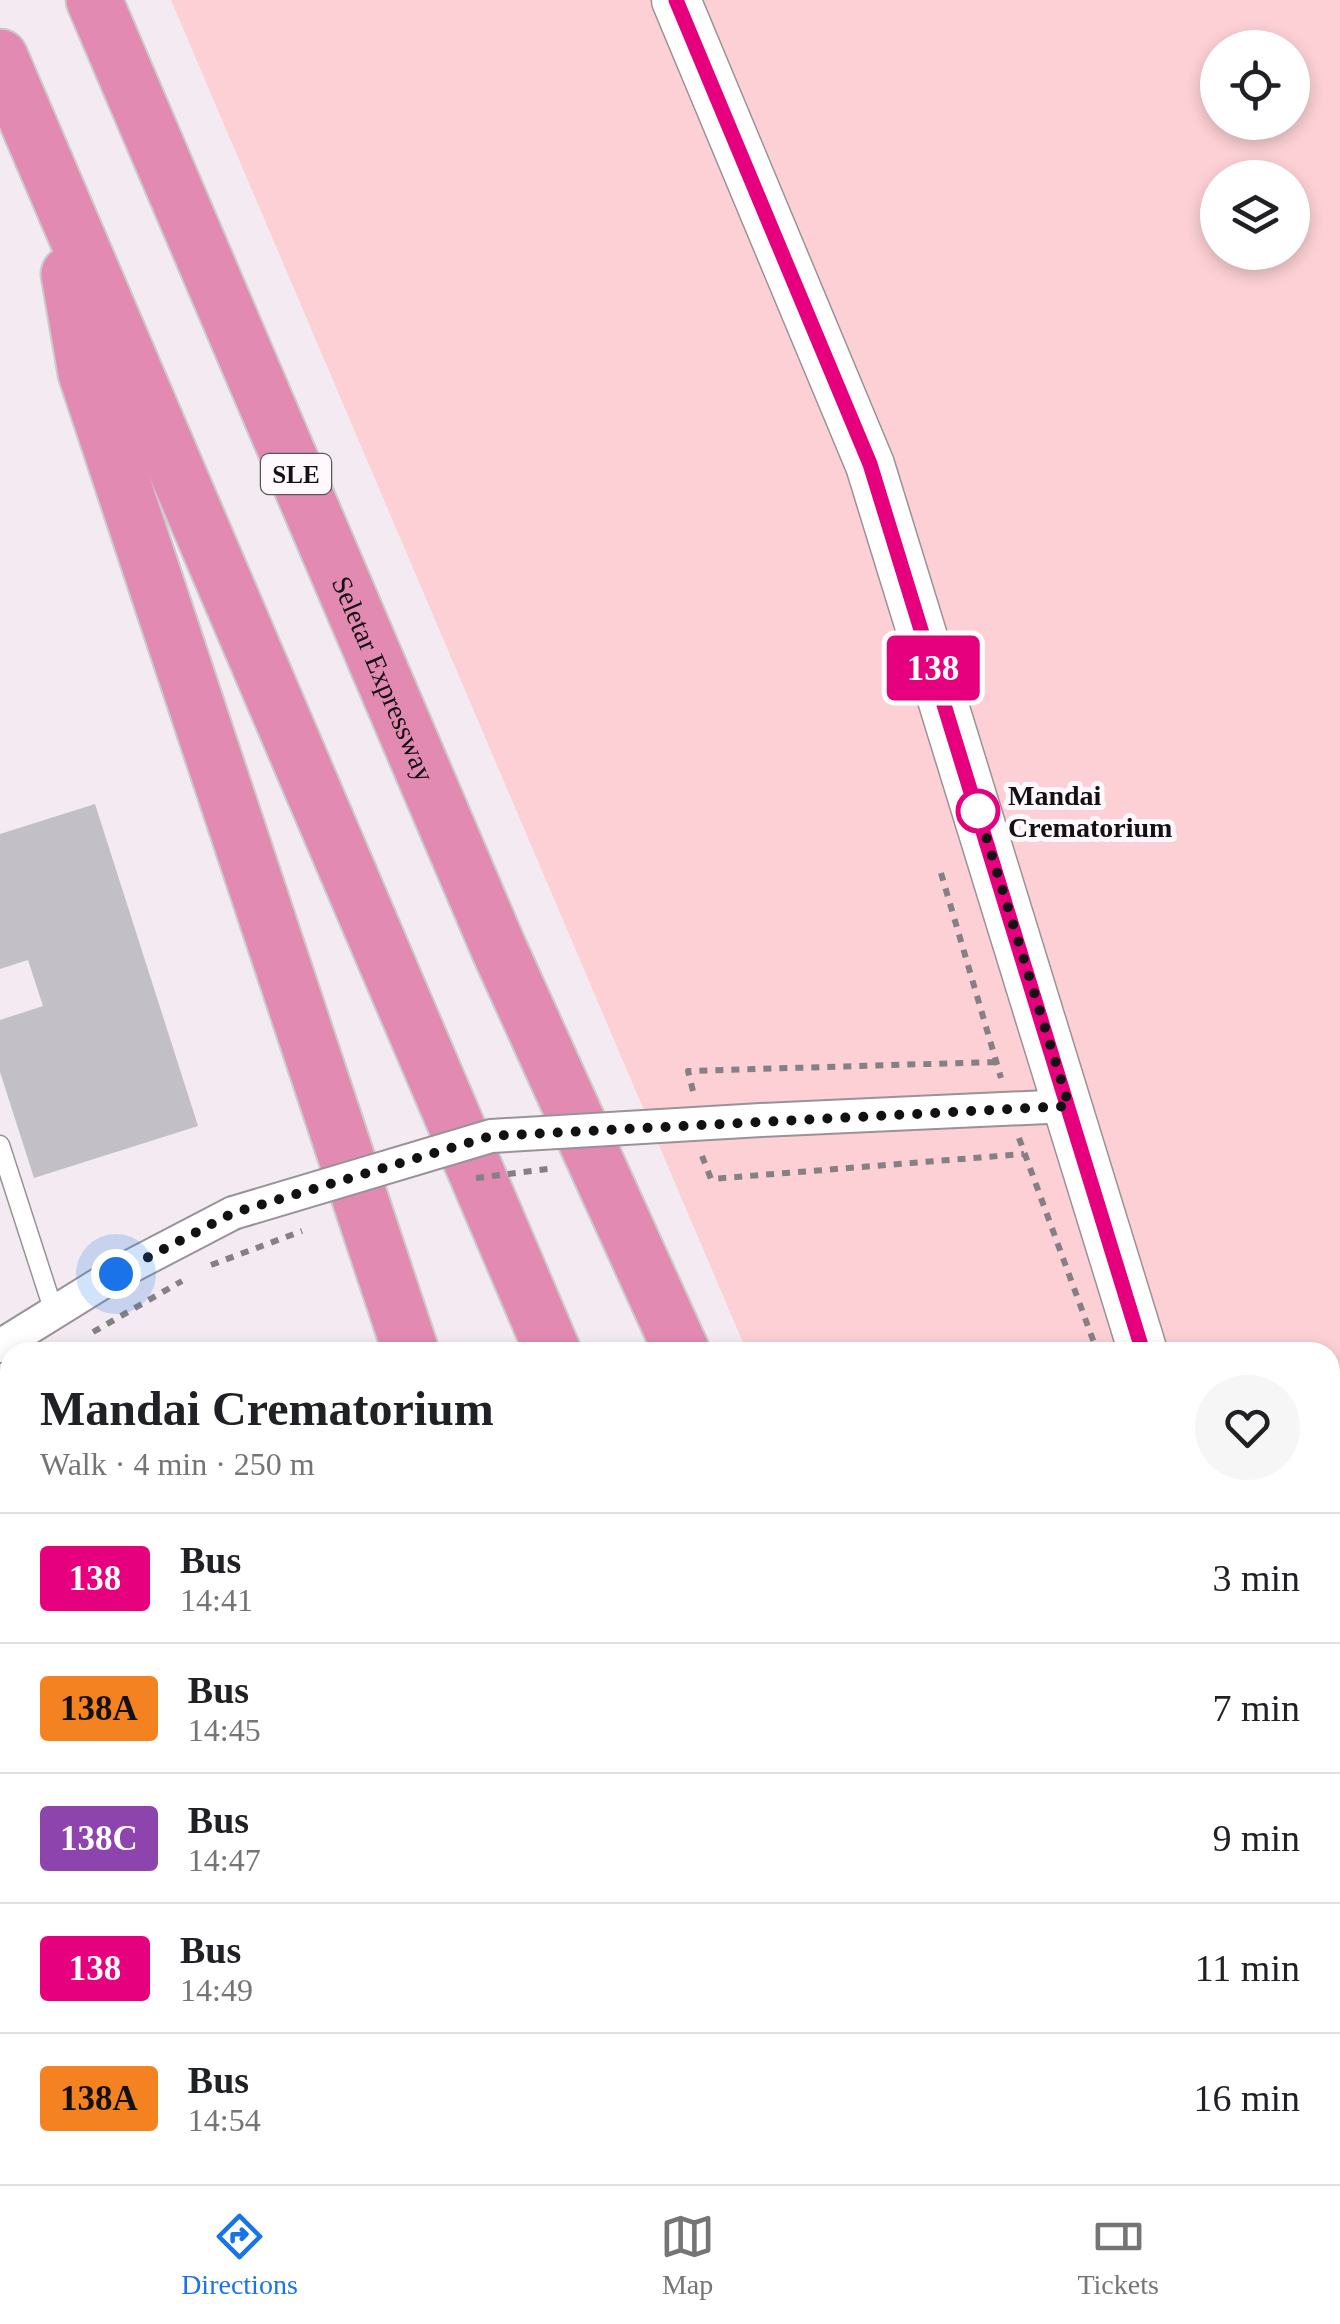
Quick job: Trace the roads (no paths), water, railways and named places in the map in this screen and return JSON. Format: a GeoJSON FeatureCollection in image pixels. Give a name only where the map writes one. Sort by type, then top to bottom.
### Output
{"type":"FeatureCollection","features":[{"type":"Feature","properties":{"kind":"highway","name":"Seletar Expressway"},"geometry":{"type":"LineString","coordinates":[[94,0],[499,948],[677,1342]]}},
{"type":"Feature","properties":{"kind":"highway"},"geometry":{"type":"LineString","coordinates":[[0,57],[549,1342]]}},
{"type":"Feature","properties":{"kind":"highway"},"geometry":{"type":"LineString","coordinates":[[54,186],[86,373],[408,1342]]}},
{"type":"Feature","properties":{"kind":"main road"},"geometry":{"type":"LineString","coordinates":[[676,0],[870,464],[1140,1342]]}},
{"type":"Feature","properties":{"kind":"street"},"geometry":{"type":"LineString","coordinates":[[6,1342],[116,1274],[233,1213],[491,1136],[1069,1106]]}},
{"type":"Feature","properties":{"kind":"lane"},"geometry":{"type":"LineString","coordinates":[[0,1145],[54,1312]]}},
{"type":"Feature","properties":{"kind":"place","name":"Mandai Crematorium"},"geometry":{"type":"Point","coordinates":[978,811]}}]}
